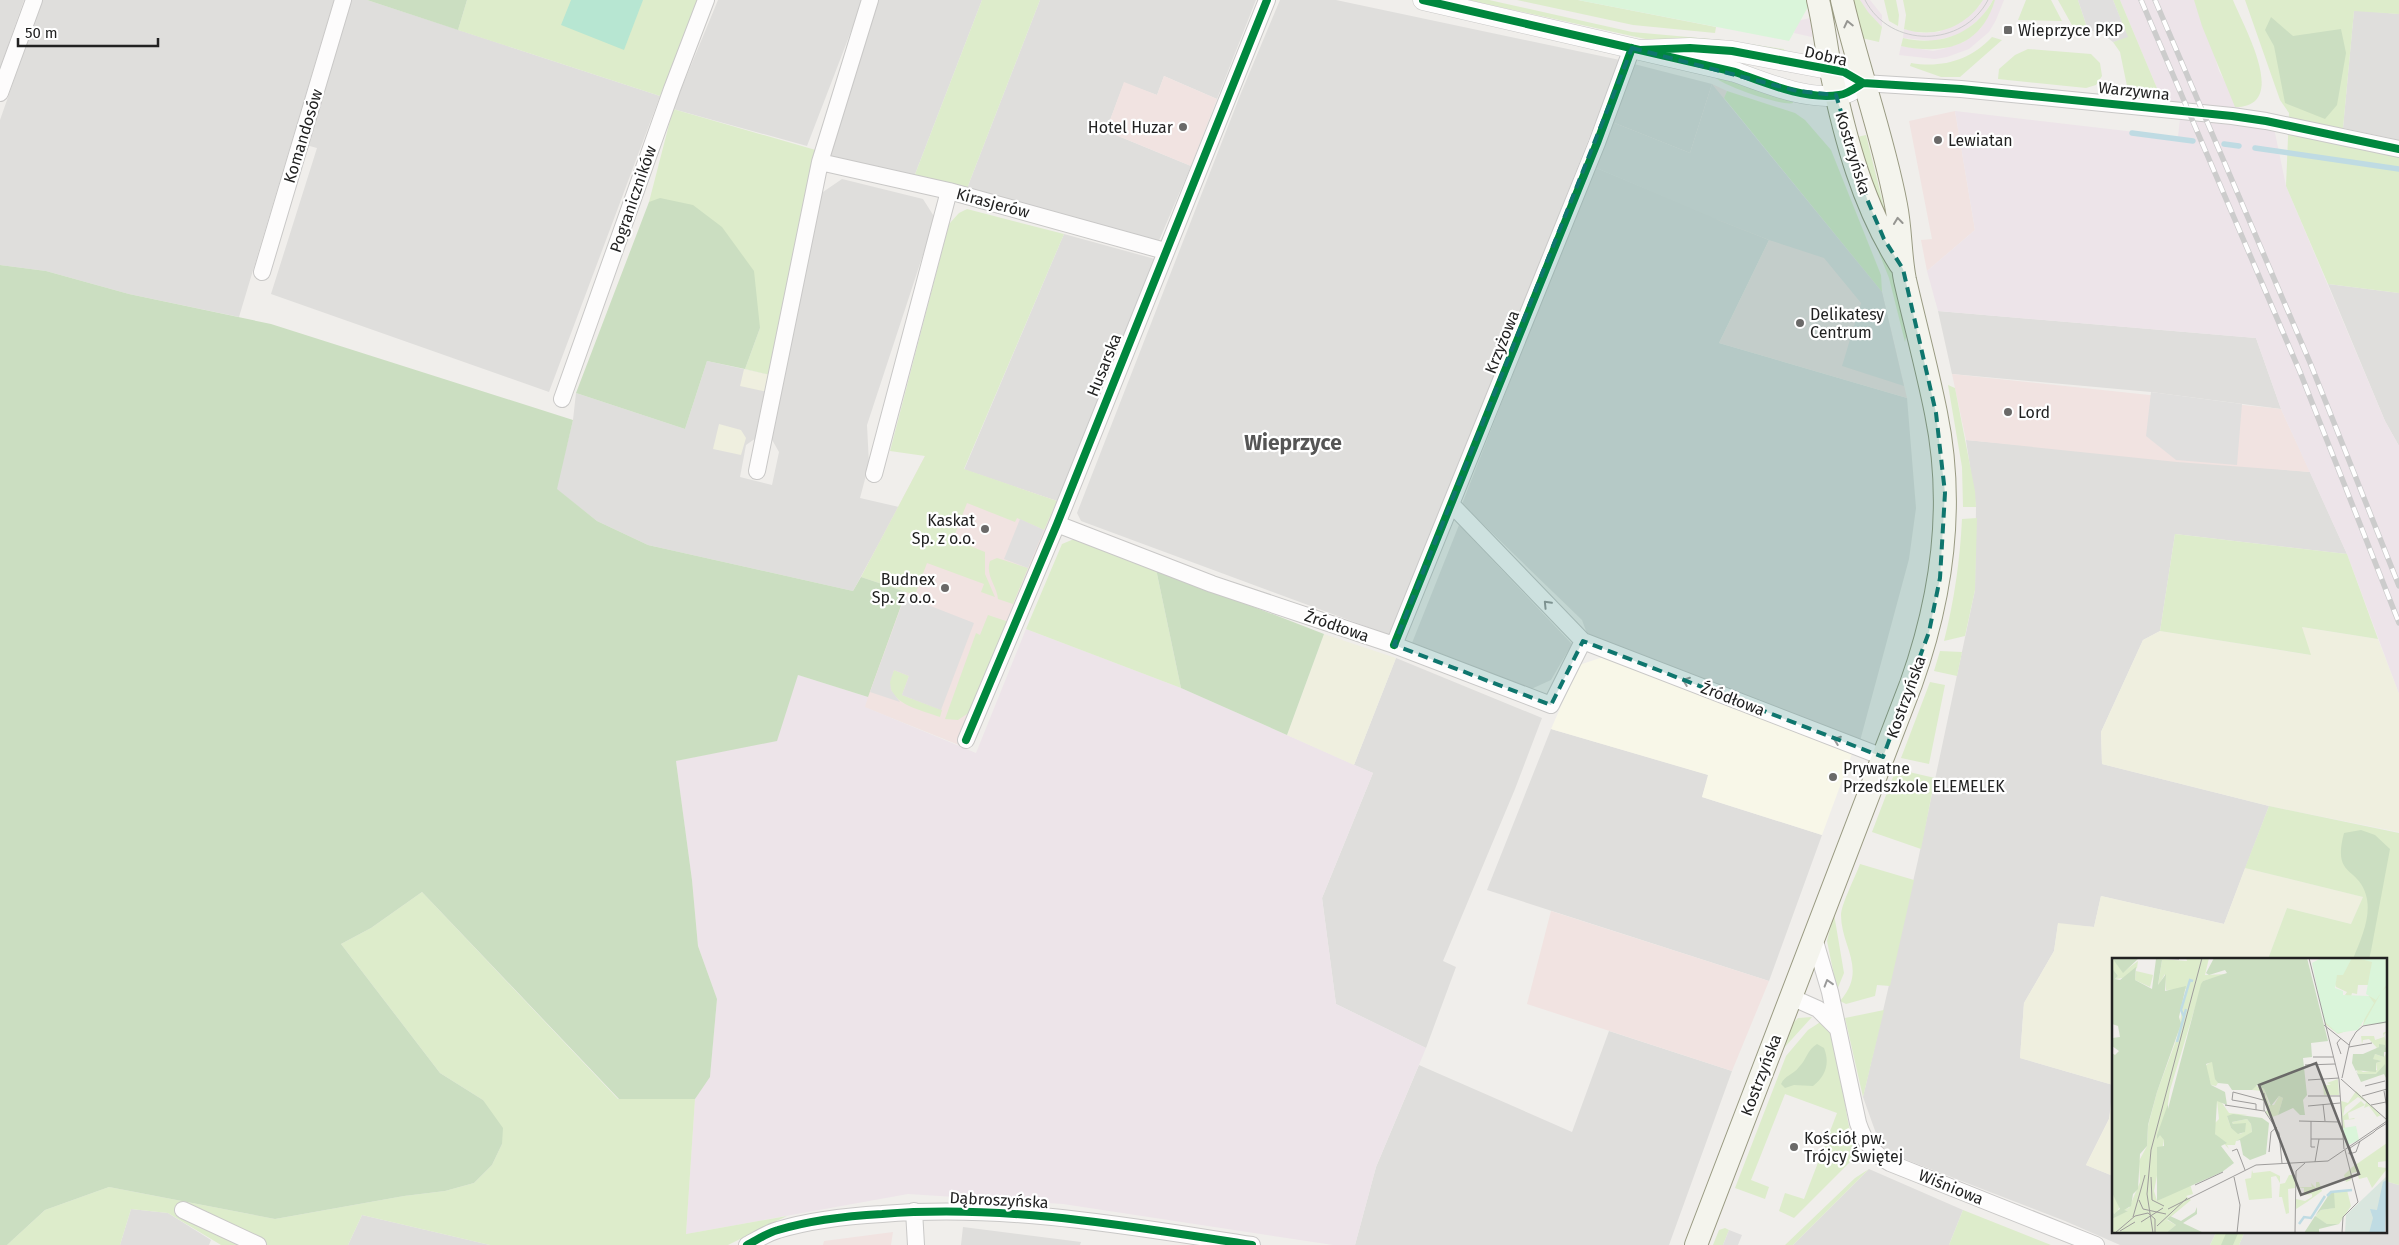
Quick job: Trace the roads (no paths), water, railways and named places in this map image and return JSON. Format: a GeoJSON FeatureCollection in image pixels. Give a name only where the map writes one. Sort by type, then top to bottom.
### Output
{"type":"FeatureCollection","features":[{"type":"Feature","properties":{"kind":"main road","name":"Kostrzyńska"},"geometry":{"type":"LineString","coordinates":[[1818,0],[1826,36],[1830,69],[1850,153],[1884,239],[1903,269]]}},
{"type":"Feature","properties":{"kind":"main road","name":"Kostrzyńska"},"geometry":{"type":"LineString","coordinates":[[1696,1245],[1929,632],[1940,578],[1945,493],[1936,414],[1903,269],[1896,206],[1877,126],[1863,83],[1842,0]]}},
{"type":"Feature","properties":{"kind":"street"},"geometry":{"type":"LineString","coordinates":[[0,94],[34,0]]}},
{"type":"Feature","properties":{"kind":"street","name":"Komandosów"},"geometry":{"type":"LineString","coordinates":[[262,272],[343,0]]}},
{"type":"Feature","properties":{"kind":"street","name":"Pograniczników"},"geometry":{"type":"LineString","coordinates":[[562,399],[672,89],[706,0]]}},
{"type":"Feature","properties":{"kind":"street"},"geometry":{"type":"LineString","coordinates":[[757,471],[820,162],[870,0]]}},
{"type":"Feature","properties":{"kind":"street","name":"Husarska"},"geometry":{"type":"LineString","coordinates":[[966,740],[1056,524],[1164,251],[1267,0]]}},
{"type":"Feature","properties":{"kind":"street","name":"Dobra"},"geometry":{"type":"LineString","coordinates":[[1423,0],[1735,72],[1797,92],[1836,95],[1850,92],[1863,83],[1844,72],[1732,51],[1690,48],[1636,49]]}},
{"type":"Feature","properties":{"kind":"street","name":"Krzyżowa"},"geometry":{"type":"LineString","coordinates":[[1394,645],[1636,49]]}},
{"type":"Feature","properties":{"kind":"street","name":"Warzywna"},"geometry":{"type":"LineString","coordinates":[[1863,83],[1971,89],[2232,116],[2266,121],[2399,149]]}},
{"type":"Feature","properties":{"kind":"street","name":"Kirasjerów"},"geometry":{"type":"LineString","coordinates":[[820,162],[949,191],[1164,251]]}},
{"type":"Feature","properties":{"kind":"street"},"geometry":{"type":"LineString","coordinates":[[874,474],[949,191]]}},
{"type":"Feature","properties":{"kind":"street","name":"Źródłowa"},"geometry":{"type":"LineString","coordinates":[[1452,505],[1583,641],[1883,757]]}},
{"type":"Feature","properties":{"kind":"street","name":"Źródłowa"},"geometry":{"type":"LineString","coordinates":[[1056,524],[1212,584],[1394,645],[1551,705],[1583,641]]}},
{"type":"Feature","properties":{"kind":"street","name":"Wiśniowa"},"geometry":{"type":"LineString","coordinates":[[1814,938],[1830,992],[1862,1134],[1872,1150],[1882,1158],[2096,1245]]}},
{"type":"Feature","properties":{"kind":"street"},"geometry":{"type":"LineString","coordinates":[[1791,997],[1818,1009],[1837,1028]]}},
{"type":"Feature","properties":{"kind":"street"},"geometry":{"type":"LineString","coordinates":[[183,1210],[258,1245]]}},
{"type":"Feature","properties":{"kind":"street"},"geometry":{"type":"LineString","coordinates":[[914,1211],[916,1245]]}},
{"type":"Feature","properties":{"kind":"street","name":"Dąbroszyńska"},"geometry":{"type":"LineString","coordinates":[[747,1245],[776,1230],[846,1216],[914,1211],[1042,1214],[1252,1245]]}},
{"type":"Feature","properties":{"kind":"waterway"},"geometry":{"type":"LineString","coordinates":[[2132,133],[2193,141]]}},
{"type":"Feature","properties":{"kind":"waterway"},"geometry":{"type":"LineString","coordinates":[[2224,144],[2239,146]]}},
{"type":"Feature","properties":{"kind":"waterway"},"geometry":{"type":"LineString","coordinates":[[2255,148],[2399,169]]}},
{"type":"Feature","properties":{"kind":"tram line"},"geometry":{"type":"LineString","coordinates":[[1865,0],[1876,16],[1891,27],[1908,34],[1926,36],[1945,34],[1962,27],[1977,16],[1988,0]]}},
{"type":"Feature","properties":{"kind":"railway"},"geometry":{"type":"LineString","coordinates":[[2141,0],[2300,372],[2399,623]]}},
{"type":"Feature","properties":{"kind":"railway"},"geometry":{"type":"LineString","coordinates":[[2155,0],[2311,365],[2399,586]]}},
{"type":"Feature","properties":{"kind":"place","name":"Wieprzyce PKP"},"geometry":{"type":"Point","coordinates":[2008,30]}},
{"type":"Feature","properties":{"kind":"place","name":"Hotel Huzar"},"geometry":{"type":"Point","coordinates":[1183,127]}},
{"type":"Feature","properties":{"kind":"place","name":"Lewiatan"},"geometry":{"type":"Point","coordinates":[1938,140]}},
{"type":"Feature","properties":{"kind":"place","name":"Delikatesy Centrum"},"geometry":{"type":"Point","coordinates":[1800,323]}},
{"type":"Feature","properties":{"kind":"place","name":"Lord"},"geometry":{"type":"Point","coordinates":[2008,412]}},
{"type":"Feature","properties":{"kind":"place","name":"Kaskat Sp. z o.o."},"geometry":{"type":"Point","coordinates":[985,529]}},
{"type":"Feature","properties":{"kind":"place","name":"Budnex Sp. z o.o."},"geometry":{"type":"Point","coordinates":[945,588]}},
{"type":"Feature","properties":{"kind":"place","name":"Prywatne Przedszkole ELEMELEK"},"geometry":{"type":"Point","coordinates":[1833,777]}},
{"type":"Feature","properties":{"kind":"place","name":"Kościół pw. Trójcy Świętej"},"geometry":{"type":"Point","coordinates":[1794,1147]}},
{"type":"Feature","properties":{"kind":"district","name":"Wieprzyce"},"geometry":{"type":"Point","coordinates":[1293,443]}}]}
